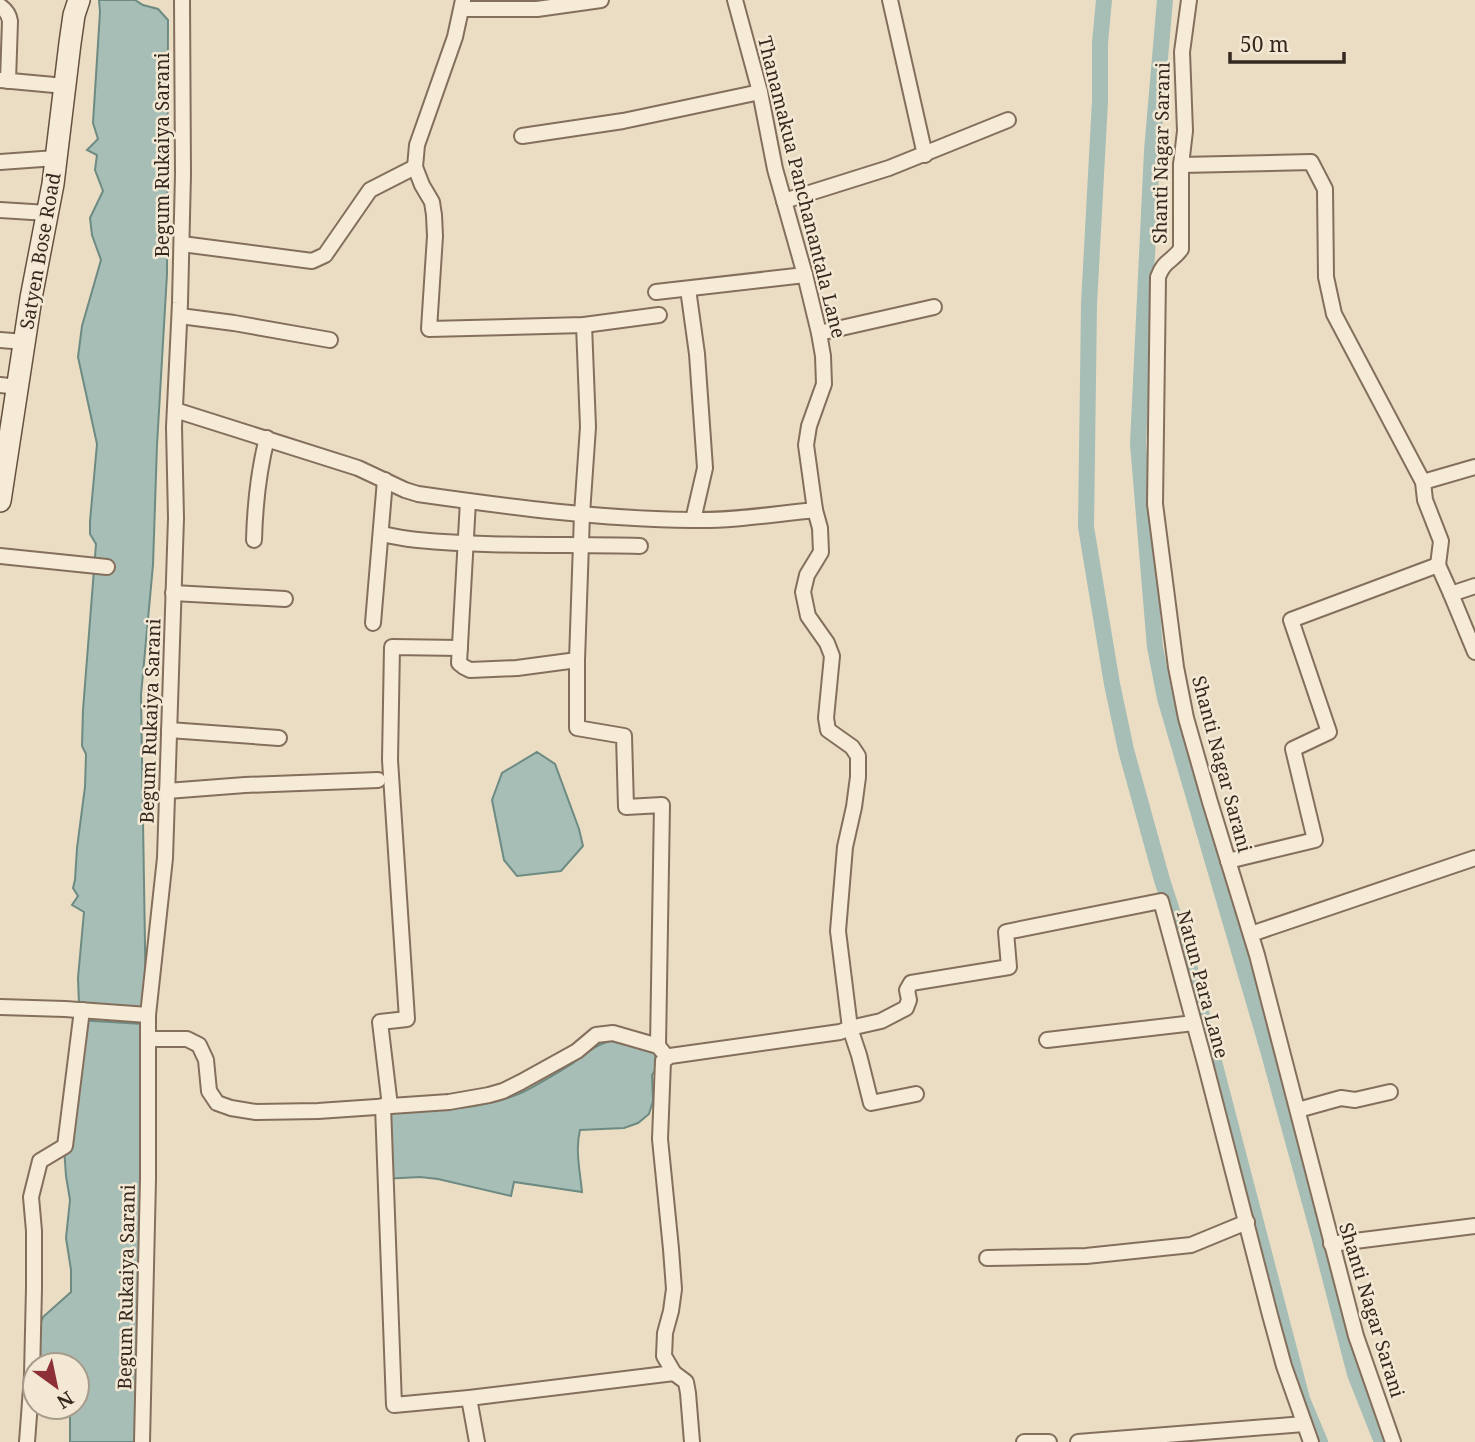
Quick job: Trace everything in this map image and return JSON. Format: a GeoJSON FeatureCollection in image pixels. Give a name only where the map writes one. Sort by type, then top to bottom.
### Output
{"type":"FeatureCollection","features":[{"type":"Feature","properties":{"kind":"main road","name":"Satyen Bose Road"},"geometry":{"type":"LineString","coordinates":[[1,490],[9,386],[25,342],[48,213],[74,15],[79,0]]}},
{"type":"Feature","properties":{"kind":"street","name":"Begum Rukaiya Sarani"},"geometry":{"type":"LineString","coordinates":[[142,1442],[149,1179],[148,1015],[165,858],[176,518],[175,410],[183,174],[182,0]]}},
{"type":"Feature","properties":{"kind":"street"},"geometry":{"type":"LineString","coordinates":[[601,0],[537,9],[463,4],[455,37],[417,145],[415,167],[432,202],[434,215],[429,328],[584,325],[659,315]]}},
{"type":"Feature","properties":{"kind":"street","name":"Thanamakua Panchanantala Lane"},"geometry":{"type":"LineString","coordinates":[[735,0],[760,92],[775,169],[805,275],[824,356],[824,384],[809,426],[806,445],[820,528],[821,552],[807,575],[803,592],[808,616],[827,643],[832,656],[826,718],[828,730],[852,747],[858,757],[859,777],[845,847],[838,931],[850,1028]]}},
{"type":"Feature","properties":{"kind":"street"},"geometry":{"type":"LineString","coordinates":[[890,0],[925,155]]}},
{"type":"Feature","properties":{"kind":"street","name":"Shanti Nagar Sarani"},"geometry":{"type":"LineString","coordinates":[[1189,0],[1182,52],[1185,131],[1181,165],[1181,249],[1161,267],[1158,276],[1155,504],[1175,667],[1186,718],[1251,934],[1356,1336],[1393,1442]]}},
{"type":"Feature","properties":{"kind":"street"},"geometry":{"type":"LineString","coordinates":[[0,6],[9,15],[10,21],[4,81],[65,86]]}},
{"type":"Feature","properties":{"kind":"street"},"geometry":{"type":"LineString","coordinates":[[522,136],[623,121],[760,92]]}},
{"type":"Feature","properties":{"kind":"street"},"geometry":{"type":"LineString","coordinates":[[784,201],[889,168],[1008,121]]}},
{"type":"Feature","properties":{"kind":"street"},"geometry":{"type":"LineString","coordinates":[[0,162],[56,158]]}},
{"type":"Feature","properties":{"kind":"street"},"geometry":{"type":"LineString","coordinates":[[1181,165],[1311,162],[1325,189],[1326,277],[1334,314],[1423,482],[1425,500],[1441,541],[1438,565],[1475,652]]}},
{"type":"Feature","properties":{"kind":"street"},"geometry":{"type":"LineString","coordinates":[[181,244],[312,261],[325,255],[370,190],[415,167]]}},
{"type":"Feature","properties":{"kind":"street"},"geometry":{"type":"LineString","coordinates":[[0,210],[48,213]]}},
{"type":"Feature","properties":{"kind":"street"},"geometry":{"type":"LineString","coordinates":[[656,292],[805,275]]}},
{"type":"Feature","properties":{"kind":"street"},"geometry":{"type":"LineString","coordinates":[[688,289],[697,354],[705,468],[693,520]]}},
{"type":"Feature","properties":{"kind":"street"},"geometry":{"type":"LineString","coordinates":[[819,332],[934,307]]}},
{"type":"Feature","properties":{"kind":"street"},"geometry":{"type":"LineString","coordinates":[[180,316],[330,340]]}},
{"type":"Feature","properties":{"kind":"street"},"geometry":{"type":"LineString","coordinates":[[584,325],[588,427],[582,514],[577,728],[624,736],[626,807],[662,805],[658,1046],[667,1059]]}},
{"type":"Feature","properties":{"kind":"street"},"geometry":{"type":"LineString","coordinates":[[0,340],[25,342]]}},
{"type":"Feature","properties":{"kind":"street"},"geometry":{"type":"LineString","coordinates":[[175,410],[358,468],[418,494],[582,514],[693,520],[815,510]]}},
{"type":"Feature","properties":{"kind":"street"},"geometry":{"type":"LineString","coordinates":[[254,540],[259,469],[267,438]]}},
{"type":"Feature","properties":{"kind":"street"},"geometry":{"type":"LineString","coordinates":[[1423,482],[1475,467]]}},
{"type":"Feature","properties":{"kind":"street"},"geometry":{"type":"LineString","coordinates":[[373,623],[385,480]]}},
{"type":"Feature","properties":{"kind":"street"},"geometry":{"type":"LineString","coordinates":[[468,501],[459,663],[470,670],[517,668],[577,660]]}},
{"type":"Feature","properties":{"kind":"street"},"geometry":{"type":"LineString","coordinates":[[381,534],[414,540],[466,543],[640,546]]}},
{"type":"Feature","properties":{"kind":"street"},"geometry":{"type":"LineString","coordinates":[[0,556],[107,567]]}},
{"type":"Feature","properties":{"kind":"street"},"geometry":{"type":"LineString","coordinates":[[1228,861],[1315,840],[1293,749],[1329,732],[1291,620],[1438,565]]}},
{"type":"Feature","properties":{"kind":"street"},"geometry":{"type":"LineString","coordinates":[[1451,594],[1475,586]]}},
{"type":"Feature","properties":{"kind":"street"},"geometry":{"type":"LineString","coordinates":[[173,593],[285,599]]}},
{"type":"Feature","properties":{"kind":"street"},"geometry":{"type":"LineString","coordinates":[[460,648],[392,647],[390,760],[407,1018],[380,1022],[387,1106],[394,1405],[674,1373]]}},
{"type":"Feature","properties":{"kind":"street"},"geometry":{"type":"LineString","coordinates":[[169,730],[279,738]]}},
{"type":"Feature","properties":{"kind":"street"},"geometry":{"type":"LineString","coordinates":[[167,791],[378,780]]}},
{"type":"Feature","properties":{"kind":"street"},"geometry":{"type":"LineString","coordinates":[[1251,934],[1475,858]]}},
{"type":"Feature","properties":{"kind":"street","name":"Natun Para Lane"},"geometry":{"type":"LineString","coordinates":[[850,1028],[881,1021],[906,1008],[909,1000],[907,990],[911,983],[1009,967],[1006,932],[1161,901],[1284,1366],[1311,1442]]}},
{"type":"Feature","properties":{"kind":"street"},"geometry":{"type":"LineString","coordinates":[[0,1007],[148,1015]]}},
{"type":"Feature","properties":{"kind":"street"},"geometry":{"type":"LineString","coordinates":[[27,1442],[34,1300],[31,1197],[40,1161],[65,1146],[82,1010]]}},
{"type":"Feature","properties":{"kind":"street"},"geometry":{"type":"LineString","coordinates":[[1046,1040],[1194,1023]]}},
{"type":"Feature","properties":{"kind":"street"},"geometry":{"type":"LineString","coordinates":[[692,1442],[686,1382],[674,1373],[664,1356],[665,1333],[674,1289],[660,1139],[663,1062],[670,1056],[840,1032],[850,1028],[871,1103],[916,1094]]}},
{"type":"Feature","properties":{"kind":"street"},"geometry":{"type":"LineString","coordinates":[[148,1039],[187,1040],[199,1045],[206,1060],[209,1091],[217,1103],[256,1112],[449,1102],[503,1091],[576,1051],[596,1035],[612,1033],[658,1046]]}},
{"type":"Feature","properties":{"kind":"street"},"geometry":{"type":"LineString","coordinates":[[1298,1110],[1341,1098],[1354,1100],[1390,1092]]}},
{"type":"Feature","properties":{"kind":"street"},"geometry":{"type":"LineString","coordinates":[[987,1258],[1086,1256],[1192,1245],[1247,1222]]}},
{"type":"Feature","properties":{"kind":"street"},"geometry":{"type":"LineString","coordinates":[[1331,1244],[1475,1226]]}},
{"type":"Feature","properties":{"kind":"street"},"geometry":{"type":"LineString","coordinates":[[469,1398],[477,1442]]}},
{"type":"Feature","properties":{"kind":"street"},"geometry":{"type":"LineString","coordinates":[[1078,1442],[1304,1424]]}},
{"type":"Feature","properties":{"kind":"street"},"geometry":{"type":"LineString","coordinates":[[1024,1442],[1049,1442]]}},
{"type":"Feature","properties":{"kind":"water"},"geometry":{"type":"Polygon","coordinates":[[[99,0],[135,0],[158,9],[168,20],[167,274],[153,565],[141,695],[146,1008],[79,1004],[78,978],[84,912],[72,905],[78,896],[73,888],[85,787],[83,710],[96,544],[90,534],[90,521],[97,444],[78,357],[82,326],[101,260],[92,235],[90,218],[103,191],[95,170],[97,155],[87,150],[98,139],[93,123],[99,0]]]}},
{"type":"Feature","properties":{"kind":"water"},"geometry":{"type":"Polygon","coordinates":[[[537,752],[555,764],[583,846],[561,871],[517,876],[504,860],[492,800],[502,773],[537,752]]]}},
{"type":"Feature","properties":{"kind":"water"},"geometry":{"type":"Polygon","coordinates":[[[77,1020],[143,1024],[143,1204],[137,1442],[70,1442],[70,1421],[91,1421],[91,1351],[37,1351],[37,1331],[43,1317],[71,1292],[66,1238],[70,1200],[64,1147],[77,1020]]]}},
{"type":"Feature","properties":{"kind":"water"},"geometry":{"type":"Polygon","coordinates":[[[611,1041],[655,1052],[653,1101],[649,1114],[638,1123],[624,1128],[580,1130],[578,1153],[582,1192],[514,1182],[511,1196],[438,1179],[383,1179],[380,1112],[453,1109],[506,1099],[535,1086],[595,1048],[611,1041]]]}},
{"type":"Feature","properties":{"kind":"waterway"},"geometry":{"type":"LineString","coordinates":[[1104,0],[1089,304],[1086,527],[1112,684],[1126,750],[1162,880],[1186,954],[1302,1399],[1320,1442]]}},
{"type":"Feature","properties":{"kind":"waterway"},"geometry":{"type":"LineString","coordinates":[[1165,0],[1152,151],[1138,444],[1155,647],[1165,698],[1268,1050],[1355,1374],[1382,1442]]}}]}
